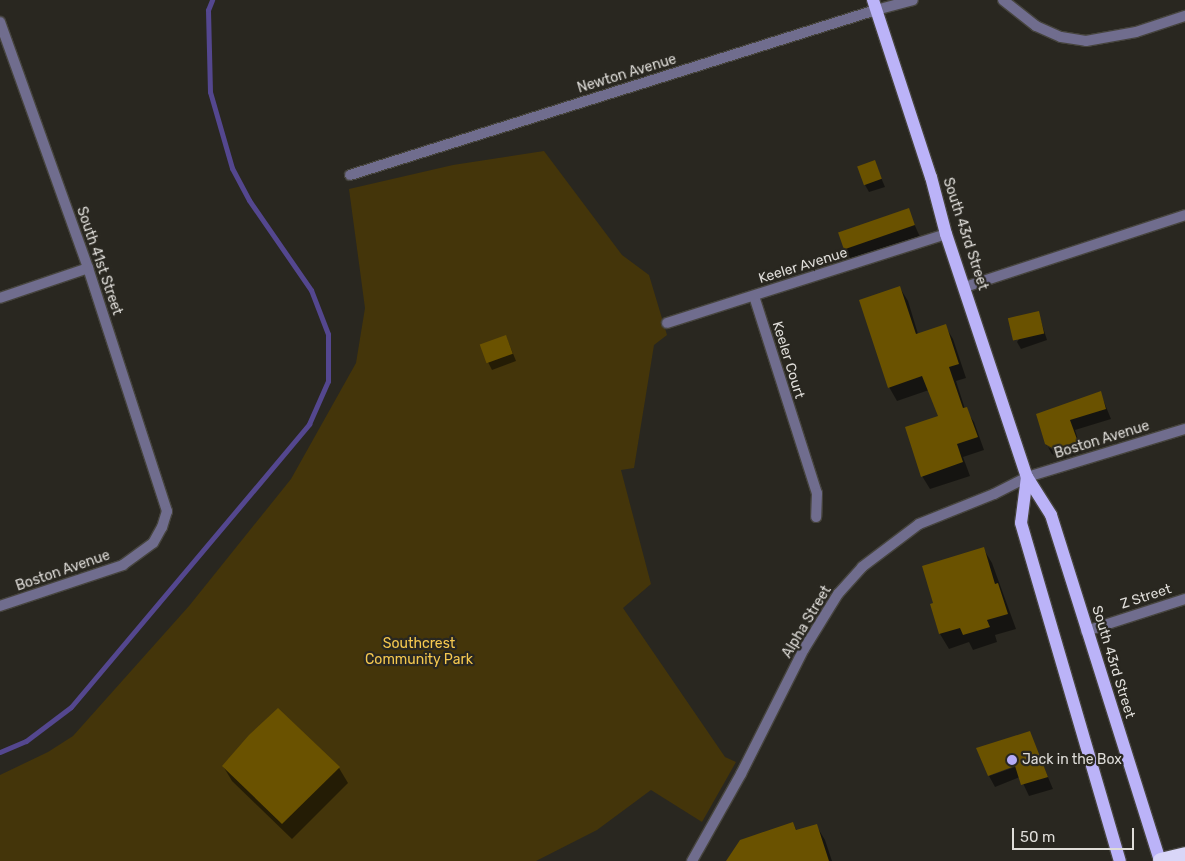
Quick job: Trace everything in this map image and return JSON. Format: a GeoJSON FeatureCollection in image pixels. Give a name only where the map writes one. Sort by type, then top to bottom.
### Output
{"type":"FeatureCollection","features":[{"type":"Feature","properties":{"kind":"highway"},"geometry":{"type":"LineString","coordinates":[[1159,861],[1185,854]]}},
{"type":"Feature","properties":{"kind":"main road","name":"South 43rd Street"},"geometry":{"type":"LineString","coordinates":[[874,5],[931,177],[946,234],[966,286],[1027,478],[1051,515],[1159,861]]}},
{"type":"Feature","properties":{"kind":"main road","name":"South 43rd Street"},"geometry":{"type":"LineString","coordinates":[[1027,478],[1021,523],[1120,861]]}},
{"type":"Feature","properties":{"kind":"street","name":"Newton Avenue"},"geometry":{"type":"LineString","coordinates":[[350,175],[874,5],[913,0]]}},
{"type":"Feature","properties":{"kind":"street"},"geometry":{"type":"LineString","coordinates":[[1003,0],[1036,26],[1061,37],[1086,41],[1136,32],[1185,16]]}},
{"type":"Feature","properties":{"kind":"street","name":"South 41st Street"},"geometry":{"type":"LineString","coordinates":[[0,22],[88,268],[166,511]]}},
{"type":"Feature","properties":{"kind":"street"},"geometry":{"type":"LineString","coordinates":[[966,286],[1185,215]]}},
{"type":"Feature","properties":{"kind":"street","name":"Keeler Avenue"},"geometry":{"type":"LineString","coordinates":[[667,323],[946,234]]}},
{"type":"Feature","properties":{"kind":"street"},"geometry":{"type":"LineString","coordinates":[[0,298],[88,268]]}},
{"type":"Feature","properties":{"kind":"street","name":"Keeler Court"},"geometry":{"type":"LineString","coordinates":[[754,296],[817,493],[816,517]]}},
{"type":"Feature","properties":{"kind":"street","name":"Boston Avenue"},"geometry":{"type":"LineString","coordinates":[[1027,478],[1185,429]]}},
{"type":"Feature","properties":{"kind":"street","name":"Alpha Street"},"geometry":{"type":"LineString","coordinates":[[692,861],[741,774],[804,649],[838,594],[862,567],[919,524],[994,494],[1027,478]]}},
{"type":"Feature","properties":{"kind":"street","name":"Boston Avenue"},"geometry":{"type":"LineString","coordinates":[[0,606],[123,565],[153,543],[162,527],[166,511]]}},
{"type":"Feature","properties":{"kind":"street","name":"Z Street"},"geometry":{"type":"LineString","coordinates":[[1086,631],[1185,599]]}},
{"type":"Feature","properties":{"kind":"green space","name":"Southcrest Community Park"},"geometry":{"type":"Polygon","coordinates":[[[544,151],[622,255],[649,275],[667,335],[654,345],[634,468],[621,470],[651,584],[623,608],[725,757],[736,762],[702,822],[651,790],[597,830],[536,861],[0,861],[0,775],[48,752],[73,736],[189,606],[291,479],[356,363],[365,308],[349,189],[453,165],[544,151]]]}},
{"type":"Feature","properties":{"kind":"building"},"geometry":{"type":"Polygon","coordinates":[[[875,160],[882,179],[864,185],[857,166],[875,160]]]}},
{"type":"Feature","properties":{"kind":"building"},"geometry":{"type":"Polygon","coordinates":[[[909,208],[915,225],[844,249],[838,232],[909,208]]]}},
{"type":"Feature","properties":{"kind":"building"},"geometry":{"type":"Polygon","coordinates":[[[900,286],[916,334],[946,324],[959,364],[949,367],[963,408],[967,407],[978,437],[957,444],[963,462],[921,477],[905,427],[938,416],[922,376],[888,388],[859,300],[900,286]]]}},
{"type":"Feature","properties":{"kind":"building"},"geometry":{"type":"Polygon","coordinates":[[[1039,311],[1044,333],[1013,341],[1008,318],[1039,311]]]}},
{"type":"Feature","properties":{"kind":"building"},"geometry":{"type":"Polygon","coordinates":[[[506,335],[513,354],[487,363],[480,345],[506,335]]]}},
{"type":"Feature","properties":{"kind":"building"},"geometry":{"type":"Polygon","coordinates":[[[1101,391],[1106,409],[1070,420],[1078,442],[1054,449],[1045,444],[1036,414],[1101,391]]]}},
{"type":"Feature","properties":{"kind":"building"},"geometry":{"type":"Polygon","coordinates":[[[984,547],[995,584],[998,583],[1008,614],[987,620],[990,627],[963,635],[960,628],[939,634],[930,604],[933,603],[922,566],[984,547]]]}},
{"type":"Feature","properties":{"kind":"building"},"geometry":{"type":"Polygon","coordinates":[[[278,708],[340,767],[282,824],[222,766],[249,735],[278,708]]]}},
{"type":"Feature","properties":{"kind":"building"},"geometry":{"type":"Polygon","coordinates":[[[1030,731],[1048,777],[1021,785],[1015,766],[988,776],[976,748],[1030,731]]]}},
{"type":"Feature","properties":{"kind":"building"},"geometry":{"type":"Polygon","coordinates":[[[793,822],[796,830],[817,824],[829,861],[726,861],[740,840],[793,822]]]}},
{"type":"Feature","properties":{"kind":"waterway"},"geometry":{"type":"LineString","coordinates":[[0,752],[26,741],[71,707],[309,424],[328,381],[328,334],[311,290],[249,200],[232,168],[210,92],[208,10],[212,0]]}},
{"type":"Feature","properties":{"kind":"place","name":"Jack in the Box"},"geometry":{"type":"Point","coordinates":[1012,760]}}]}
